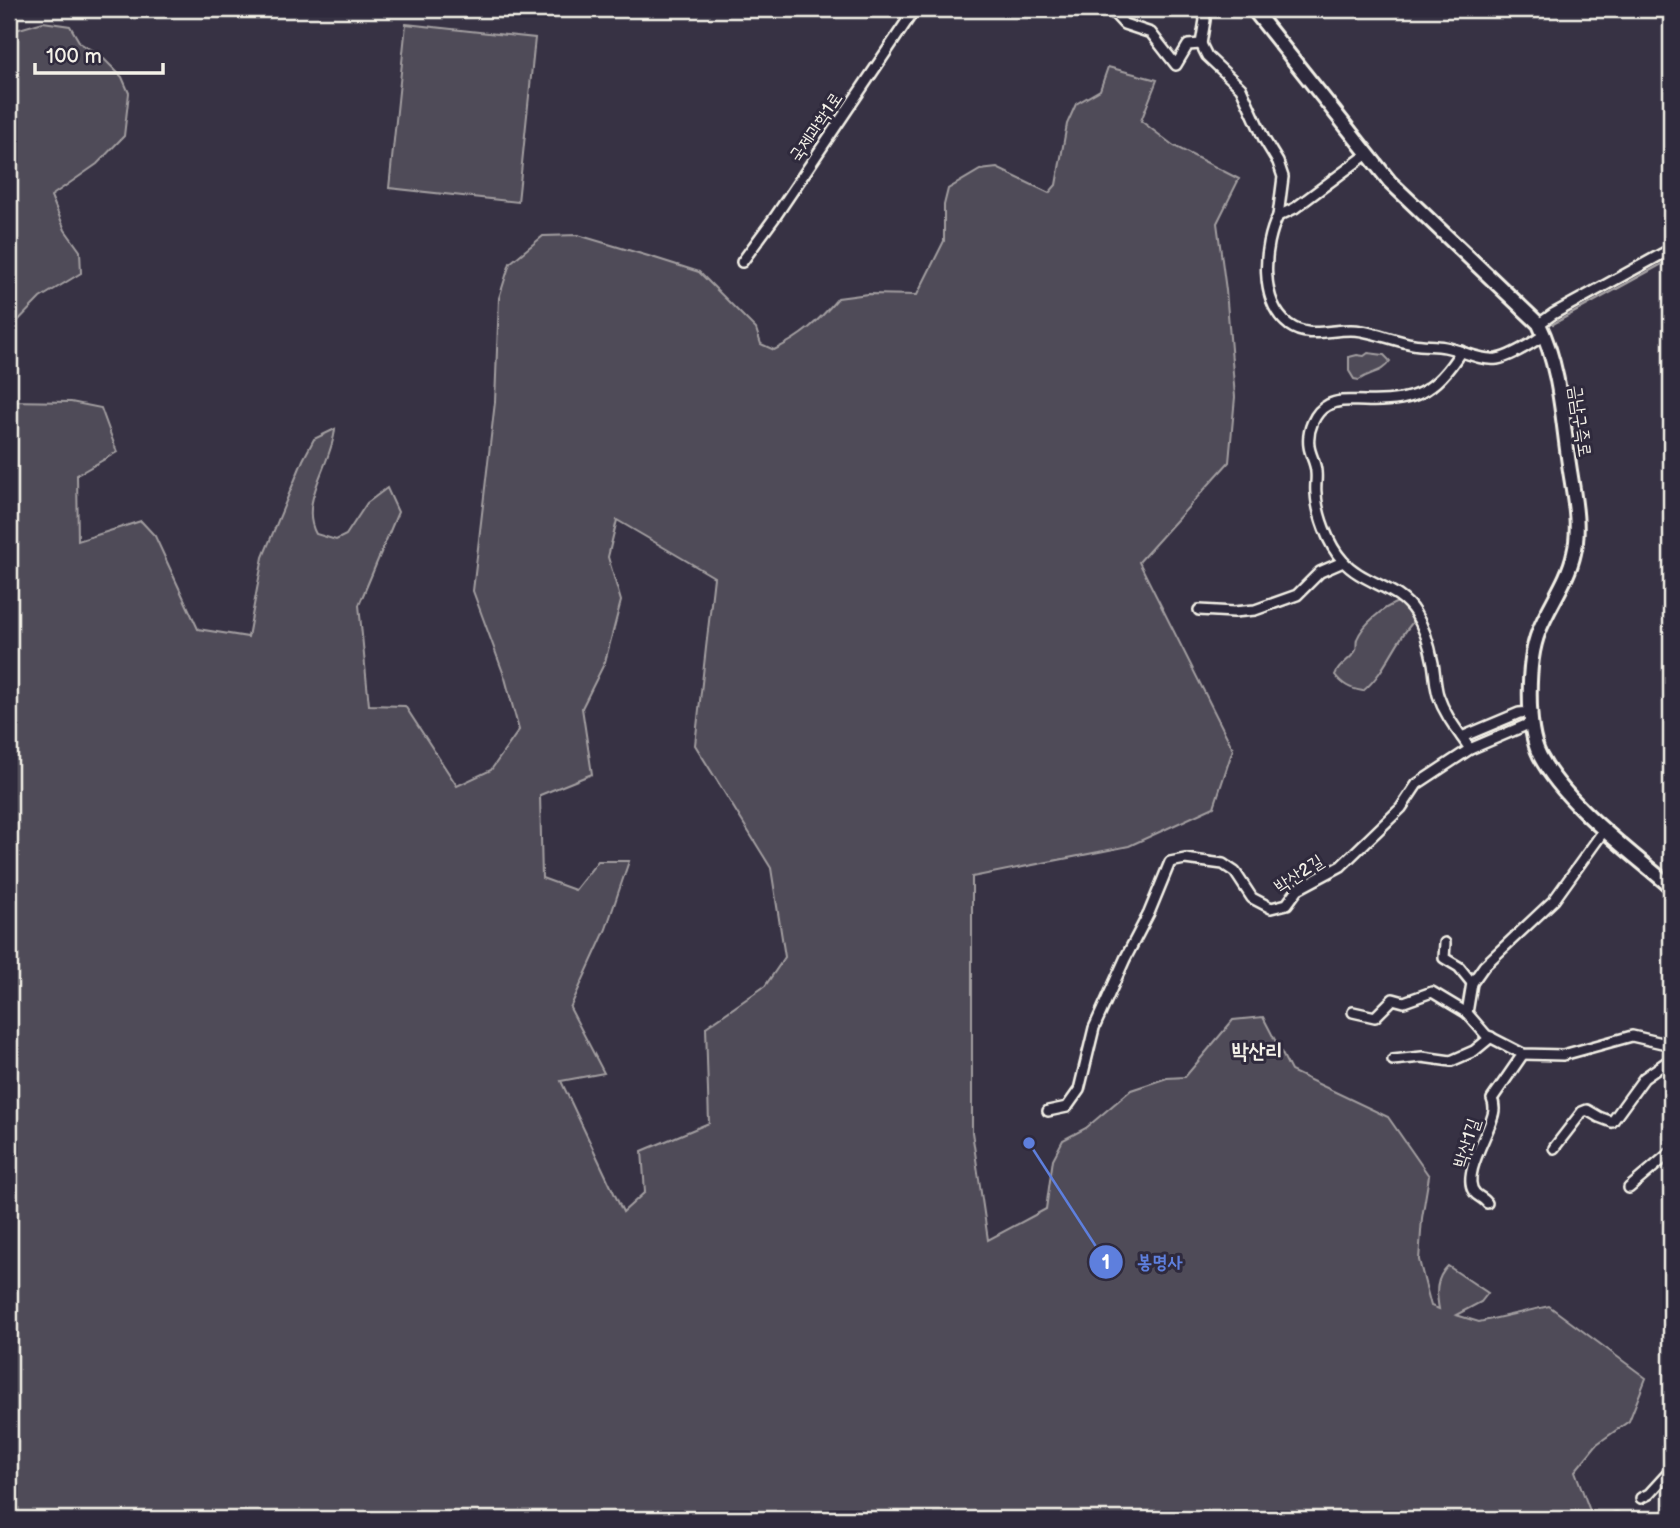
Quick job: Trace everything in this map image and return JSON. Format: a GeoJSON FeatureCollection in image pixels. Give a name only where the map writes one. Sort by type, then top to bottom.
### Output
{"type":"FeatureCollection","features":[{"type":"Feature","properties":{"kind":"main road"},"geometry":{"type":"LineString","coordinates":[[1253,9],[1390,182],[1542,329]]}},
{"type":"Feature","properties":{"kind":"main road","name":"금남구즉로"},"geometry":{"type":"LineString","coordinates":[[1542,329],[1557,378],[1577,520],[1575,553],[1563,584],[1538,632],[1531,662],[1531,717],[1538,753],[1553,778],[1605,829],[1671,887]]}},
{"type":"Feature","properties":{"kind":"street","name":"국제과학1로"},"geometry":{"type":"LineString","coordinates":[[742,262],[915,9]]}},
{"type":"Feature","properties":{"kind":"street"},"geometry":{"type":"LineString","coordinates":[[1110,9],[1124,24],[1151,33],[1176,65],[1188,45],[1201,44]]}},
{"type":"Feature","properties":{"kind":"street"},"geometry":{"type":"LineString","coordinates":[[1203,9],[1205,20],[1201,44],[1208,56],[1241,88],[1283,177],[1278,216],[1270,232],[1268,288],[1273,305],[1289,325],[1302,332],[1314,334],[1342,329],[1363,331],[1495,359],[1506,356],[1542,329],[1553,314],[1671,249]]}},
{"type":"Feature","properties":{"kind":"street"},"geometry":{"type":"LineString","coordinates":[[1278,216],[1295,208],[1366,155]]}},
{"type":"Feature","properties":{"kind":"street"},"geometry":{"type":"LineString","coordinates":[[1461,351],[1444,377],[1403,400],[1346,401],[1331,403],[1321,409],[1312,423],[1309,447],[1317,471],[1315,491],[1319,511],[1336,553],[1343,562],[1368,579],[1387,587],[1415,613],[1429,646],[1436,690],[1442,706],[1470,749]]}},
{"type":"Feature","properties":{"kind":"street"},"geometry":{"type":"LineString","coordinates":[[1199,610],[1255,610],[1297,595],[1320,572],[1343,562]]}},
{"type":"Feature","properties":{"kind":"street"},"geometry":{"type":"LineString","coordinates":[[1462,737],[1519,713],[1531,717]]}},
{"type":"Feature","properties":{"kind":"street","name":"박산2길"},"geometry":{"type":"LineString","coordinates":[[1048,1111],[1067,1107],[1079,1090],[1094,1028],[1149,913],[1170,862],[1185,859],[1223,864],[1235,872],[1252,898],[1271,908],[1287,904],[1298,889],[1341,866],[1401,808],[1417,784],[1470,749],[1531,717]]}},
{"type":"Feature","properties":{"kind":"street"},"geometry":{"type":"LineString","coordinates":[[1467,1013],[1472,983],[1484,966],[1555,900],[1605,829]]}},
{"type":"Feature","properties":{"kind":"street"},"geometry":{"type":"LineString","coordinates":[[1445,943],[1444,958],[1459,967],[1472,983]]}},
{"type":"Feature","properties":{"kind":"street"},"geometry":{"type":"LineString","coordinates":[[1353,1012],[1376,1017],[1393,999],[1404,1002],[1432,992],[1467,1013],[1491,1037],[1523,1054],[1563,1055],[1632,1035],[1671,1045]]}},
{"type":"Feature","properties":{"kind":"street"},"geometry":{"type":"LineString","coordinates":[[1393,1060],[1422,1057],[1451,1061],[1474,1051],[1491,1037]]}},
{"type":"Feature","properties":{"kind":"street","name":"박산1길"},"geometry":{"type":"LineString","coordinates":[[1487,1203],[1473,1191],[1474,1167],[1480,1143],[1495,1108],[1492,1098],[1523,1054]]}},
{"type":"Feature","properties":{"kind":"street"},"geometry":{"type":"LineString","coordinates":[[1554,1148],[1582,1112],[1587,1110],[1612,1122],[1644,1077],[1671,1059]]}},
{"type":"Feature","properties":{"kind":"street"},"geometry":{"type":"LineString","coordinates":[[1629,1188],[1671,1152]]}},
{"type":"Feature","properties":{"kind":"street"},"geometry":{"type":"LineString","coordinates":[[1641,1498],[1649,1494],[1671,1470]]}},
{"type":"Feature","properties":{"kind":"shaded area"},"geometry":{"type":"Polygon","coordinates":[[[43,22],[70,26],[80,43],[101,56],[122,77],[129,93],[124,136],[97,164],[51,196],[65,230],[80,251],[81,273],[40,298],[9,330],[9,32],[43,22]]]}},
{"type":"Feature","properties":{"kind":"shaded area"},"geometry":{"type":"Polygon","coordinates":[[[406,24],[535,38],[518,202],[389,188],[406,24]]]}},
{"type":"Feature","properties":{"kind":"shaded area"},"geometry":{"type":"Polygon","coordinates":[[[1108,67],[1157,80],[1141,121],[1174,146],[1239,179],[1217,223],[1235,397],[1229,462],[1139,562],[1233,749],[1214,807],[1129,846],[972,877],[972,1132],[988,1240],[1046,1209],[1053,1159],[1063,1140],[1086,1128],[1131,1090],[1167,1078],[1185,1077],[1233,1020],[1263,1017],[1291,1071],[1388,1117],[1429,1176],[1419,1260],[1431,1306],[1439,1309],[1438,1286],[1448,1266],[1488,1293],[1481,1302],[1456,1315],[1479,1322],[1549,1306],[1646,1378],[1629,1421],[1597,1444],[1575,1471],[1593,1519],[9,1519],[9,401],[71,402],[101,408],[117,452],[77,475],[78,541],[141,521],[155,536],[198,629],[248,637],[263,557],[303,460],[314,439],[335,429],[333,442],[313,496],[312,522],[316,534],[336,540],[346,535],[367,503],[387,488],[398,512],[359,605],[369,705],[405,706],[457,786],[491,770],[519,730],[505,678],[473,591],[495,402],[499,298],[510,263],[543,236],[578,235],[699,272],[756,329],[761,344],[774,350],[809,328],[838,298],[868,294],[917,295],[944,241],[944,205],[948,189],[980,170],[997,168],[1049,193],[1056,185],[1067,124],[1076,104],[1100,90],[1108,67]],[[617,520],[608,557],[621,601],[605,662],[582,708],[592,774],[540,795],[542,878],[575,890],[598,861],[629,861],[606,929],[570,1008],[604,1073],[561,1081],[623,1212],[645,1192],[642,1151],[709,1123],[706,1027],[765,986],[785,957],[771,868],[695,745],[714,577],[617,520]]]}},
{"type":"Feature","properties":{"kind":"shaded area"},"geometry":{"type":"Polygon","coordinates":[[[1368,353],[1384,355],[1390,361],[1359,380],[1354,379],[1349,371],[1349,357],[1364,356],[1368,353]]]}},
{"type":"Feature","properties":{"kind":"shaded area"},"geometry":{"type":"Polygon","coordinates":[[[1398,602],[1412,616],[1412,623],[1371,684],[1363,691],[1347,686],[1335,675],[1337,671],[1356,650],[1357,639],[1369,622],[1398,602]]]}},
{"type":"Feature","properties":{"kind":"waterway"},"geometry":{"type":"LineString","coordinates":[[1553,324],[1671,259]]}},
{"type":"Feature","properties":{"kind":"place","name":"봉명사"},"geometry":{"type":"Point","coordinates":[1029,1143]}},
{"type":"Feature","properties":{"kind":"district","name":"박산리"},"geometry":{"type":"Point","coordinates":[1257,1051]}}]}
